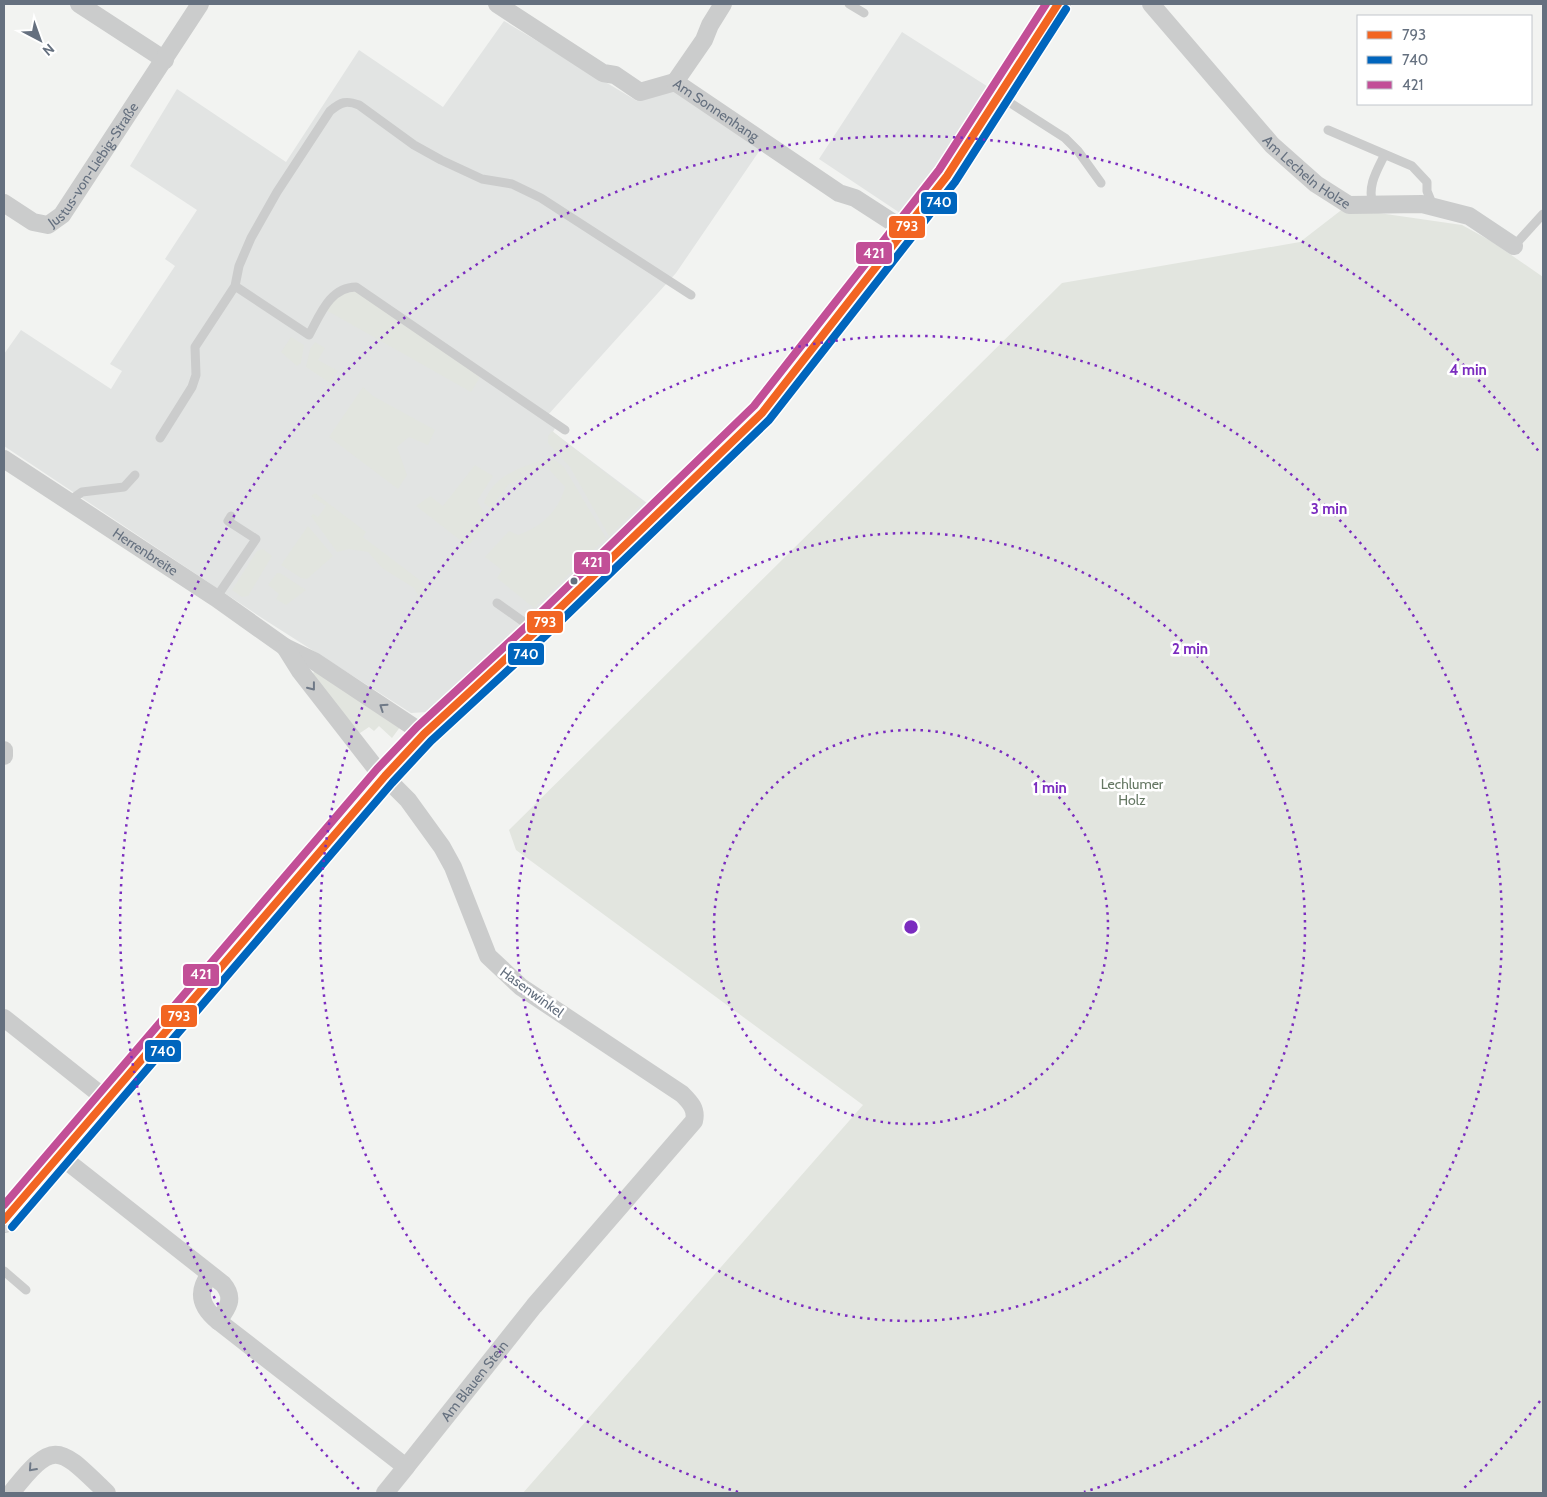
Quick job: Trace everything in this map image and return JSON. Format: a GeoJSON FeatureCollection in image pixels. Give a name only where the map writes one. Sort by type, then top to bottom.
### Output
{"type":"FeatureCollection","features":[{"type":"Feature","properties":{"kind":"main road"},"geometry":{"type":"LineString","coordinates":[[4,1220],[385,776],[424,734],[536,631],[762,412],[906,231],[947,176],[1058,4]]}},
{"type":"Feature","properties":{"kind":"street"},"geometry":{"type":"LineString","coordinates":[[79,4],[165,60]]}},
{"type":"Feature","properties":{"kind":"street","name":"Justus-von-Liebig-Straße"},"geometry":{"type":"LineString","coordinates":[[4,203],[33,222],[48,225],[62,215],[200,4]]}},
{"type":"Feature","properties":{"kind":"street","name":"Am Sonnenhang"},"geometry":{"type":"LineString","coordinates":[[497,4],[604,73],[616,75],[640,92],[675,82],[838,193],[855,198],[906,231]]}},
{"type":"Feature","properties":{"kind":"street"},"geometry":{"type":"LineString","coordinates":[[675,82],[704,40],[710,25],[724,4]]}},
{"type":"Feature","properties":{"kind":"street","name":"Am Lecheln Holze"},"geometry":{"type":"LineString","coordinates":[[1151,4],[1272,145],[1316,184],[1349,205],[1422,204],[1469,216],[1514,246]]}},
{"type":"Feature","properties":{"kind":"street","name":"Herrenbreite"},"geometry":{"type":"LineString","coordinates":[[4,459],[216,598],[285,647],[314,661],[424,734]]}},
{"type":"Feature","properties":{"kind":"street","name":"Herrenbreite"},"geometry":{"type":"LineString","coordinates":[[285,647],[300,671],[385,776]]}},
{"type":"Feature","properties":{"kind":"street"},"geometry":{"type":"LineString","coordinates":[[4,750],[4,756]]}},
{"type":"Feature","properties":{"kind":"street","name":"Hasenwinkel"},"geometry":{"type":"LineString","coordinates":[[385,776],[408,800],[450,860],[488,956],[521,987],[682,1094],[693,1105],[696,1115]]}},
{"type":"Feature","properties":{"kind":"street"},"geometry":{"type":"LineString","coordinates":[[4,1018],[106,1099]]}},
{"type":"Feature","properties":{"kind":"street","name":"Am Blauen Stein"},"geometry":{"type":"LineString","coordinates":[[385,1493],[484,1366],[694,1121],[696,1115]]}},
{"type":"Feature","properties":{"kind":"street"},"geometry":{"type":"LineString","coordinates":[[59,1155],[229,1291],[231,1299],[227,1309],[218,1321]]}},
{"type":"Feature","properties":{"kind":"street"},"geometry":{"type":"LineString","coordinates":[[210,1274],[200,1292],[202,1303],[218,1321],[406,1467]]}},
{"type":"Feature","properties":{"kind":"street"},"geometry":{"type":"LineString","coordinates":[[11,1493],[35,1463],[48,1455],[60,1454],[74,1461],[106,1493]]}},
{"type":"Feature","properties":{"kind":"lane"},"geometry":{"type":"LineString","coordinates":[[849,4],[864,13]]}},
{"type":"Feature","properties":{"kind":"lane"},"geometry":{"type":"LineString","coordinates":[[1000,96],[1065,138],[1078,151],[1102,183]]}},
{"type":"Feature","properties":{"kind":"lane"},"geometry":{"type":"LineString","coordinates":[[160,438],[192,387],[196,375],[195,347],[235,286],[239,266],[251,238],[277,192],[330,111],[340,103],[349,101],[359,106],[441,160],[482,179],[512,184],[541,198],[690,296]]}},
{"type":"Feature","properties":{"kind":"lane"},"geometry":{"type":"LineString","coordinates":[[1328,130],[1354,140],[1384,156],[1412,166],[1427,182],[1427,191],[1433,207]]}},
{"type":"Feature","properties":{"kind":"lane"},"geometry":{"type":"LineString","coordinates":[[1373,205],[1369,194],[1375,173],[1384,156]]}},
{"type":"Feature","properties":{"kind":"lane"},"geometry":{"type":"LineString","coordinates":[[1514,246],[1543,214]]}},
{"type":"Feature","properties":{"kind":"lane"},"geometry":{"type":"LineString","coordinates":[[235,286],[311,336],[332,296],[339,290],[356,287],[565,430]]}},
{"type":"Feature","properties":{"kind":"lane"},"geometry":{"type":"LineString","coordinates":[[69,501],[82,492],[124,487],[136,475]]}},
{"type":"Feature","properties":{"kind":"lane"},"geometry":{"type":"LineString","coordinates":[[216,598],[256,539],[228,521],[231,516]]}},
{"type":"Feature","properties":{"kind":"lane"},"geometry":{"type":"LineString","coordinates":[[497,603],[536,631]]}},
{"type":"Feature","properties":{"kind":"lane"},"geometry":{"type":"LineString","coordinates":[[4,1271],[26,1290]]}},
{"type":"Feature","properties":{"kind":"shaded area"},"geometry":{"type":"Polygon","coordinates":[[[504,21],[637,101],[673,90],[762,147],[676,273],[547,416],[557,424],[553,432],[647,503],[440,705],[428,712],[411,713],[265,620],[4,446],[4,354],[21,330],[111,389],[122,371],[110,364],[175,266],[165,259],[197,210],[130,166],[177,89],[286,162],[359,50],[443,107],[504,21]]]}},
{"type":"Feature","properties":{"kind":"shaded area"},"geometry":{"type":"Polygon","coordinates":[[[902,32],[993,90],[906,217],[819,159],[902,32]]]}},
{"type":"Feature","properties":{"kind":"green space","name":"Lechlumer Holz"},"geometry":{"type":"Polygon","coordinates":[[[1344,208],[1462,225],[1491,241],[1543,277],[1543,1493],[523,1493],[863,1105],[516,850],[509,830],[1062,283],[1300,242],[1344,208]]]}},
{"type":"Feature","properties":{"kind":"green space"},"geometry":{"type":"Polygon","coordinates":[[[358,291],[480,377],[471,392],[326,310],[332,301],[339,296],[358,291]]]}},
{"type":"Feature","properties":{"kind":"green space"},"geometry":{"type":"Polygon","coordinates":[[[291,337],[304,345],[301,363],[297,366],[281,352],[291,337]]]}},
{"type":"Feature","properties":{"kind":"green space"},"geometry":{"type":"Polygon","coordinates":[[[315,342],[325,348],[318,360],[338,371],[330,383],[306,367],[310,349],[315,342]]]}},
{"type":"Feature","properties":{"kind":"green space"},"geometry":{"type":"Polygon","coordinates":[[[363,387],[373,396],[435,430],[428,445],[409,437],[397,447],[407,475],[398,489],[329,437],[363,387]]]}},
{"type":"Feature","properties":{"kind":"green space"},"geometry":{"type":"Polygon","coordinates":[[[552,431],[643,502],[609,536],[570,467],[548,443],[548,436],[552,431]]]}},
{"type":"Feature","properties":{"kind":"green space"},"geometry":{"type":"Polygon","coordinates":[[[542,460],[555,460],[564,467],[606,538],[534,608],[497,578],[502,570],[485,557],[509,531],[518,535],[534,528],[548,517],[558,504],[565,487],[547,467],[509,484],[494,503],[496,512],[484,503],[493,486],[500,480],[515,470],[542,460]]]}},
{"type":"Feature","properties":{"kind":"green space"},"geometry":{"type":"Polygon","coordinates":[[[475,465],[493,476],[477,501],[485,514],[483,520],[486,524],[468,546],[416,506],[430,496],[443,506],[475,465]]]}},
{"type":"Feature","properties":{"kind":"green space"},"geometry":{"type":"Polygon","coordinates":[[[315,493],[366,532],[363,537],[430,588],[420,598],[414,588],[382,568],[368,552],[349,549],[337,552],[311,516],[313,514],[318,517],[326,506],[311,496],[315,493]]]}},
{"type":"Feature","properties":{"kind":"green space"},"geometry":{"type":"Polygon","coordinates":[[[308,526],[333,556],[307,579],[301,578],[281,565],[308,526]]]}},
{"type":"Feature","properties":{"kind":"green space"},"geometry":{"type":"Polygon","coordinates":[[[263,549],[272,556],[248,596],[242,597],[232,590],[257,551],[263,549]]]}},
{"type":"Feature","properties":{"kind":"green space"},"geometry":{"type":"Polygon","coordinates":[[[277,573],[280,573],[306,590],[286,605],[276,599],[279,594],[268,585],[277,573]]]}},
{"type":"Feature","properties":{"kind":"green space"},"geometry":{"type":"Polygon","coordinates":[[[314,671],[403,723],[392,738],[379,726],[374,731],[369,727],[360,733],[357,732],[313,674],[314,671]]]}},
{"type":"Feature","properties":{"kind":"transit line","name":"421"},"geometry":{"type":"LineString","coordinates":[[4,1205],[377,769],[417,727],[529,624],[754,406],[939,170],[1046,4]]}},
{"type":"Feature","properties":{"kind":"transit line","name":"793"},"geometry":{"type":"LineString","coordinates":[[4,1220],[385,776],[424,734],[536,631],[762,413],[947,176],[1058,4]]}},
{"type":"Feature","properties":{"kind":"transit line","name":"740"},"geometry":{"type":"LineString","coordinates":[[12,1227],[392,783],[431,741],[543,638],[769,420],[955,182],[1066,9]]}}]}
